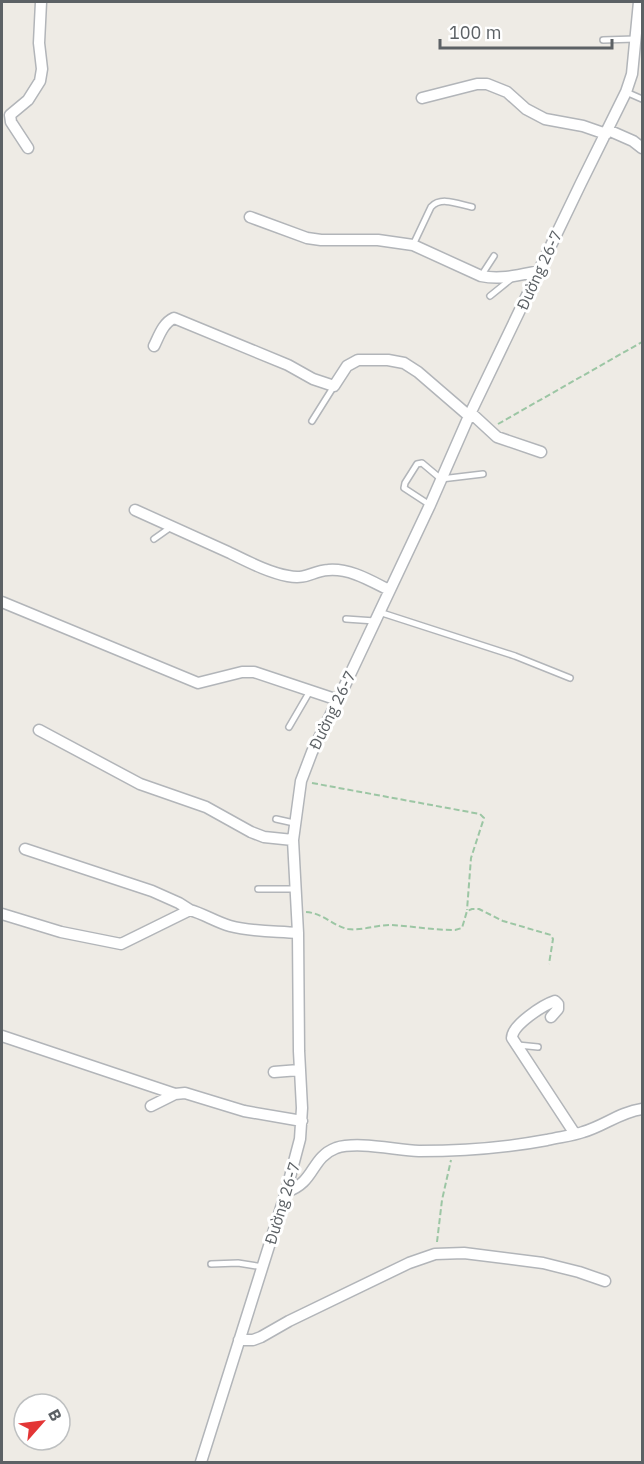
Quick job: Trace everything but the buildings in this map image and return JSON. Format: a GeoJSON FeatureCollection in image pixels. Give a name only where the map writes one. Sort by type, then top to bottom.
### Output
{"type":"FeatureCollection","features":[{"type":"Feature","properties":{"kind":"street"},"geometry":{"type":"LineString","coordinates":[[28,148],[11,122],[10,115],[28,100],[40,81],[42,69],[39,43],[41,2]]}},
{"type":"Feature","properties":{"kind":"street","name":"Đường 26-7"},"geometry":{"type":"LineString","coordinates":[[201,1462],[298,1150],[302,1121],[299,1070],[298,933],[293,840],[301,781],[312,752],[430,505],[470,414],[626,92],[632,74],[639,2]]}},
{"type":"Feature","properties":{"kind":"street"},"geometry":{"type":"LineString","coordinates":[[422,98],[477,84],[487,84],[507,92],[526,109],[545,119],[607,132],[633,141],[642,148]]}},
{"type":"Feature","properties":{"kind":"street"},"geometry":{"type":"LineString","coordinates":[[250,217],[307,238],[378,240],[413,245],[481,276],[503,279],[539,271]]}},
{"type":"Feature","properties":{"kind":"street"},"geometry":{"type":"LineString","coordinates":[[154,346],[164,325],[174,318],[288,364],[313,379],[334,386],[347,366],[358,360],[388,360],[404,363],[488,430],[506,441],[541,452]]}},
{"type":"Feature","properties":{"kind":"street"},"geometry":{"type":"LineString","coordinates":[[135,510],[286,576],[309,576],[327,570],[341,571],[359,576],[389,590]]}},
{"type":"Feature","properties":{"kind":"street"},"geometry":{"type":"LineString","coordinates":[[2,602],[198,683],[242,672],[254,672],[338,700]]}},
{"type":"Feature","properties":{"kind":"street"},"geometry":{"type":"LineString","coordinates":[[39,730],[140,784],[206,807],[264,837],[293,840]]}},
{"type":"Feature","properties":{"kind":"street"},"geometry":{"type":"LineString","coordinates":[[25,849],[152,891],[229,926],[247,930],[298,933]]}},
{"type":"Feature","properties":{"kind":"street"},"geometry":{"type":"LineString","coordinates":[[2,914],[62,932],[121,944],[190,910]]}},
{"type":"Feature","properties":{"kind":"street"},"geometry":{"type":"LineString","coordinates":[[551,1017],[558,1009],[555,1001],[517,1025],[512,1032],[512,1038],[575,1134]]}},
{"type":"Feature","properties":{"kind":"street"},"geometry":{"type":"LineString","coordinates":[[2,1036],[175,1094]]}},
{"type":"Feature","properties":{"kind":"street"},"geometry":{"type":"LineString","coordinates":[[274,1072],[299,1070]]}},
{"type":"Feature","properties":{"kind":"street"},"geometry":{"type":"LineString","coordinates":[[150,1106],[175,1094],[185,1093],[264,1115],[302,1121]]}},
{"type":"Feature","properties":{"kind":"street"},"geometry":{"type":"LineString","coordinates":[[286,1192],[303,1184],[321,1158],[338,1148],[359,1146],[453,1151],[498,1148],[590,1130],[622,1113],[642,1109]]}},
{"type":"Feature","properties":{"kind":"street"},"geometry":{"type":"LineString","coordinates":[[239,1340],[261,1337],[289,1321],[410,1263],[435,1254],[464,1253],[543,1263],[605,1281]]}},
{"type":"Feature","properties":{"kind":"lane"},"geometry":{"type":"LineString","coordinates":[[603,40],[636,39]]}},
{"type":"Feature","properties":{"kind":"lane"},"geometry":{"type":"LineString","coordinates":[[626,92],[642,99]]}},
{"type":"Feature","properties":{"kind":"lane"},"geometry":{"type":"LineString","coordinates":[[413,245],[435,203],[440,200],[472,207]]}},
{"type":"Feature","properties":{"kind":"lane"},"geometry":{"type":"LineString","coordinates":[[481,276],[494,255]]}},
{"type":"Feature","properties":{"kind":"lane"},"geometry":{"type":"LineString","coordinates":[[490,296],[515,276]]}},
{"type":"Feature","properties":{"kind":"lane"},"geometry":{"type":"LineString","coordinates":[[312,421],[334,386]]}},
{"type":"Feature","properties":{"kind":"lane"},"geometry":{"type":"LineString","coordinates":[[430,505],[404,488],[417,464],[423,463],[441,479],[483,474]]}},
{"type":"Feature","properties":{"kind":"lane"},"geometry":{"type":"LineString","coordinates":[[154,539],[171,527]]}},
{"type":"Feature","properties":{"kind":"lane"},"geometry":{"type":"LineString","coordinates":[[346,619],[377,616],[515,656],[570,678]]}},
{"type":"Feature","properties":{"kind":"lane"},"geometry":{"type":"LineString","coordinates":[[289,727],[310,690]]}},
{"type":"Feature","properties":{"kind":"lane"},"geometry":{"type":"LineString","coordinates":[[276,819],[294,823]]}},
{"type":"Feature","properties":{"kind":"lane"},"geometry":{"type":"LineString","coordinates":[[258,889],[296,889]]}},
{"type":"Feature","properties":{"kind":"lane"},"geometry":{"type":"LineString","coordinates":[[517,1044],[538,1047]]}},
{"type":"Feature","properties":{"kind":"lane"},"geometry":{"type":"LineString","coordinates":[[211,1264],[238,1263],[263,1267]]}},
{"type":"Feature","properties":{"kind":"path"},"geometry":{"type":"LineString","coordinates":[[488,430],[642,342]]}},
{"type":"Feature","properties":{"kind":"path"},"geometry":{"type":"LineString","coordinates":[[297,912],[312,912],[347,929],[389,925],[455,930],[462,928],[467,911],[471,858],[484,818],[480,814],[301,781]]}},
{"type":"Feature","properties":{"kind":"path"},"geometry":{"type":"LineString","coordinates":[[467,911],[479,909],[511,924],[549,934],[553,939],[549,964]]}},
{"type":"Feature","properties":{"kind":"path"},"geometry":{"type":"LineString","coordinates":[[435,1254],[442,1200],[453,1151]]}}]}
